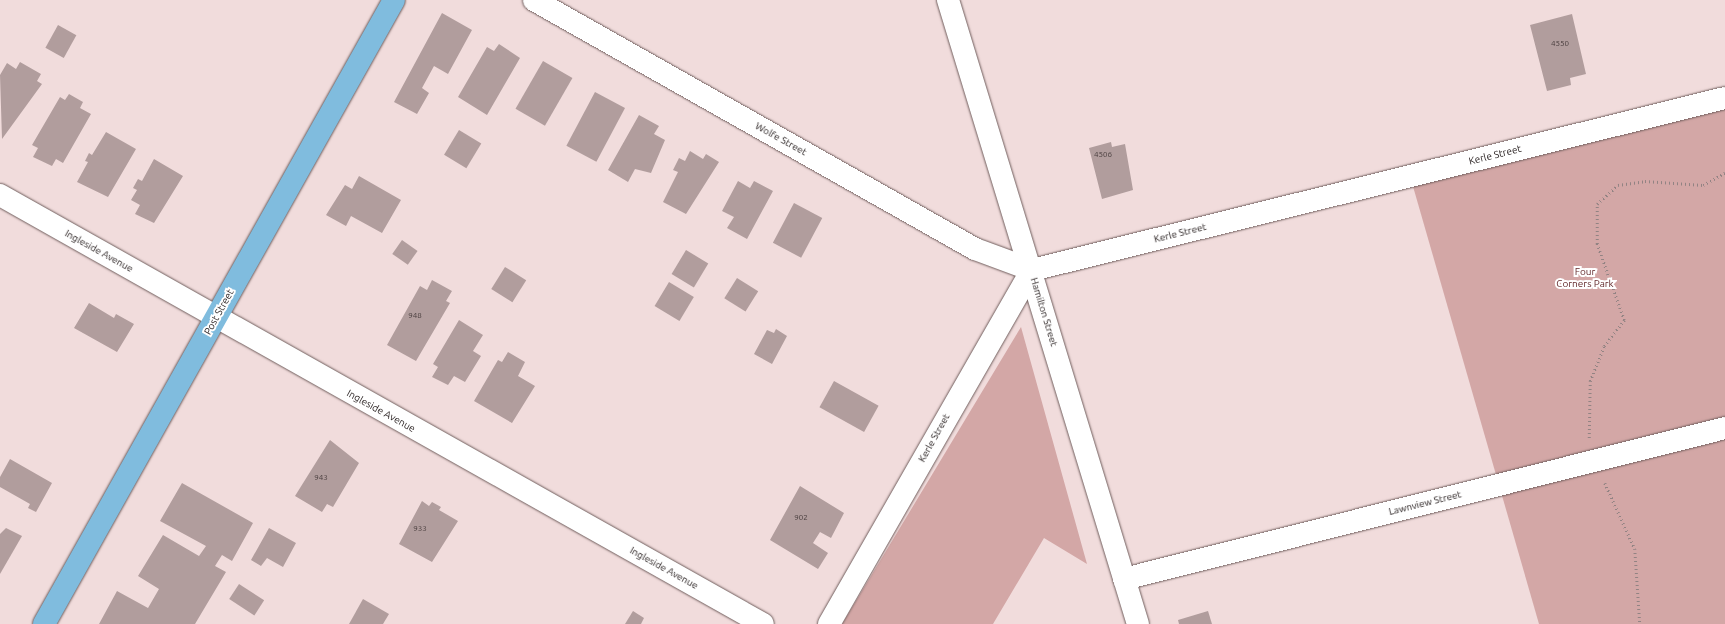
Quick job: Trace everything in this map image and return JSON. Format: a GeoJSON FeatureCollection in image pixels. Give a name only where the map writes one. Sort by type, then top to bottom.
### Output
{"type":"FeatureCollection","features":[{"type":"Feature","properties":{"kind":"main road","name":"Post Street"},"geometry":{"type":"LineString","coordinates":[[44,624],[394,0]]}},
{"type":"Feature","properties":{"kind":"street","name":"Wolfe Street"},"geometry":{"type":"LineString","coordinates":[[534,0],[975,249],[1032,270]]}},
{"type":"Feature","properties":{"kind":"street","name":"Hamilton Street"},"geometry":{"type":"LineString","coordinates":[[948,0],[1032,270],[1138,624]]}},
{"type":"Feature","properties":{"kind":"street","name":"Kerle Street"},"geometry":{"type":"LineString","coordinates":[[829,624],[1032,270],[1725,98]]}},
{"type":"Feature","properties":{"kind":"street","name":"Ingleside Avenue"},"geometry":{"type":"LineString","coordinates":[[0,195],[215,318],[763,624]]}},
{"type":"Feature","properties":{"kind":"street","name":"Lawnview Street"},"geometry":{"type":"LineString","coordinates":[[1124,579],[1725,428]]}},
{"type":"Feature","properties":{"kind":"path"},"geometry":{"type":"LineString","coordinates":[[1589,447],[1590,381],[1604,346],[1624,320],[1597,244],[1597,204],[1618,185],[1645,181],[1703,184],[1725,173]]}},
{"type":"Feature","properties":{"kind":"path"},"geometry":{"type":"LineString","coordinates":[[1604,481],[1636,548],[1640,624]]}},
{"type":"Feature","properties":{"kind":"green space","name":"Four Corners Park"},"geometry":{"type":"Polygon","coordinates":[[[1725,97],[1725,624],[1539,624],[1410,176],[1725,97]]]}},
{"type":"Feature","properties":{"kind":"green space"},"geometry":{"type":"Polygon","coordinates":[[[1021,327],[1087,564],[1044,538],[993,624],[842,624],[1021,327]]]}},
{"type":"Feature","properties":{"kind":"building"},"geometry":{"type":"Polygon","coordinates":[[[442,13],[472,30],[448,74],[434,66],[422,88],[429,93],[417,114],[394,102],[442,13]]]}},
{"type":"Feature","properties":{"kind":"building"},"geometry":{"type":"Polygon","coordinates":[[[1572,14],[1586,74],[1570,78],[1571,85],[1547,91],[1530,25],[1572,14]]]}},
{"type":"Feature","properties":{"kind":"building"},"geometry":{"type":"Polygon","coordinates":[[[58,25],[76,35],[64,58],[45,48],[58,25]]]}},
{"type":"Feature","properties":{"kind":"building"},"geometry":{"type":"Polygon","coordinates":[[[499,44],[520,58],[487,115],[458,97],[487,47],[494,51],[499,44]]]}},
{"type":"Feature","properties":{"kind":"building"},"geometry":{"type":"Polygon","coordinates":[[[543,61],[572,78],[545,126],[516,109],[543,61]]]}},
{"type":"Feature","properties":{"kind":"building"},"geometry":{"type":"Polygon","coordinates":[[[20,62],[41,74],[37,81],[42,84],[2,139],[0,75],[7,63],[16,69],[20,62]]]}},
{"type":"Feature","properties":{"kind":"building"},"geometry":{"type":"Polygon","coordinates":[[[595,92],[625,108],[596,162],[566,146],[595,92]]]}},
{"type":"Feature","properties":{"kind":"building"},"geometry":{"type":"Polygon","coordinates":[[[69,94],[83,102],[80,108],[91,114],[63,163],[56,159],[52,166],[33,157],[38,148],[32,145],[60,97],[65,100],[69,94]]]}},
{"type":"Feature","properties":{"kind":"building"},"geometry":{"type":"Polygon","coordinates":[[[639,115],[659,126],[654,134],[665,140],[651,173],[635,169],[628,182],[608,170],[639,115]]]}},
{"type":"Feature","properties":{"kind":"building"},"geometry":{"type":"Polygon","coordinates":[[[459,130],[481,143],[466,168],[444,155],[459,130]]]}},
{"type":"Feature","properties":{"kind":"building"},"geometry":{"type":"Polygon","coordinates":[[[106,132],[136,149],[108,197],[77,182],[88,162],[85,161],[89,153],[92,155],[106,132]]]}},
{"type":"Feature","properties":{"kind":"building"},"geometry":{"type":"Polygon","coordinates":[[[1111,142],[1112,147],[1125,144],[1133,190],[1102,199],[1089,148],[1111,142]]]}},
{"type":"Feature","properties":{"kind":"building"},"geometry":{"type":"Polygon","coordinates":[[[690,151],[703,159],[706,154],[719,162],[686,214],[663,202],[678,172],[673,170],[679,158],[685,161],[690,151]]]}},
{"type":"Feature","properties":{"kind":"building"},"geometry":{"type":"Polygon","coordinates":[[[154,159],[183,176],[154,223],[135,214],[140,205],[131,200],[137,190],[133,188],[138,179],[142,181],[154,159]]]}},
{"type":"Feature","properties":{"kind":"building"},"geometry":{"type":"Polygon","coordinates":[[[359,176],[401,200],[382,233],[351,216],[346,226],[326,215],[345,185],[352,189],[359,176]]]}},
{"type":"Feature","properties":{"kind":"building"},"geometry":{"type":"Polygon","coordinates":[[[738,181],[750,188],[754,181],[773,191],[747,239],[727,228],[734,217],[722,211],[738,181]]]}},
{"type":"Feature","properties":{"kind":"building"},"geometry":{"type":"Polygon","coordinates":[[[794,203],[822,218],[801,258],[773,243],[794,203]]]}},
{"type":"Feature","properties":{"kind":"building"},"geometry":{"type":"Polygon","coordinates":[[[402,240],[418,251],[408,265],[392,254],[402,240]]]}},
{"type":"Feature","properties":{"kind":"building"},"geometry":{"type":"Polygon","coordinates":[[[686,250],[708,263],[694,287],[672,274],[686,250]]]}},
{"type":"Feature","properties":{"kind":"building"},"geometry":{"type":"Polygon","coordinates":[[[505,267],[526,280],[512,302],[491,289],[505,267]]]}},
{"type":"Feature","properties":{"kind":"building"},"geometry":{"type":"Polygon","coordinates":[[[737,278],[758,291],[745,312],[724,298],[737,278]]]}},
{"type":"Feature","properties":{"kind":"building"},"geometry":{"type":"Polygon","coordinates":[[[432,280],[452,291],[446,301],[450,303],[416,361],[387,345],[420,286],[427,290],[432,280]]]}},
{"type":"Feature","properties":{"kind":"building"},"geometry":{"type":"Polygon","coordinates":[[[669,282],[694,297],[679,321],[655,306],[669,282]]]}},
{"type":"Feature","properties":{"kind":"building"},"geometry":{"type":"Polygon","coordinates":[[[89,303],[114,318],[116,314],[134,324],[117,352],[74,328],[89,303]]]}},
{"type":"Feature","properties":{"kind":"building"},"geometry":{"type":"Polygon","coordinates":[[[459,320],[483,335],[473,351],[481,356],[465,382],[454,376],[448,385],[432,377],[438,367],[433,364],[459,320]]]}},
{"type":"Feature","properties":{"kind":"building"},"geometry":{"type":"Polygon","coordinates":[[[776,329],[787,336],[772,364],[754,354],[767,330],[774,333],[776,329]]]}},
{"type":"Feature","properties":{"kind":"building"},"geometry":{"type":"Polygon","coordinates":[[[508,352],[525,362],[518,376],[535,386],[512,423],[474,401],[498,360],[502,362],[508,352]]]}},
{"type":"Feature","properties":{"kind":"building"},"geometry":{"type":"Polygon","coordinates":[[[834,381],[879,406],[864,432],[819,407],[834,381]]]}},
{"type":"Feature","properties":{"kind":"building"},"geometry":{"type":"Polygon","coordinates":[[[330,440],[359,463],[333,507],[327,504],[322,512],[295,496],[330,440]]]}},
{"type":"Feature","properties":{"kind":"building"},"geometry":{"type":"Polygon","coordinates":[[[10,459],[52,483],[36,512],[28,508],[30,504],[0,487],[0,477],[10,459]]]}},
{"type":"Feature","properties":{"kind":"building"},"geometry":{"type":"Polygon","coordinates":[[[182,483],[253,523],[232,561],[222,555],[215,566],[226,572],[195,624],[99,624],[117,591],[148,608],[159,589],[138,576],[163,535],[199,556],[206,546],[160,521],[182,483]]]}},
{"type":"Feature","properties":{"kind":"building"},"geometry":{"type":"Polygon","coordinates":[[[800,486],[844,513],[831,538],[820,532],[813,543],[828,553],[818,569],[770,540],[800,486]]]}},
{"type":"Feature","properties":{"kind":"building"},"geometry":{"type":"Polygon","coordinates":[[[422,501],[429,506],[432,502],[441,507],[439,510],[458,521],[432,562],[399,544],[422,501]]]}},
{"type":"Feature","properties":{"kind":"building"},"geometry":{"type":"Polygon","coordinates":[[[6,528],[22,536],[0,574],[0,534],[6,528]]]}},
{"type":"Feature","properties":{"kind":"building"},"geometry":{"type":"Polygon","coordinates":[[[269,528],[296,543],[283,567],[267,558],[261,566],[251,560],[269,528]]]}},
{"type":"Feature","properties":{"kind":"building"},"geometry":{"type":"Polygon","coordinates":[[[239,584],[264,600],[254,615],[229,599],[239,584]]]}},
{"type":"Feature","properties":{"kind":"building"},"geometry":{"type":"Polygon","coordinates":[[[363,599],[389,614],[383,624],[349,624],[363,599]]]}},
{"type":"Feature","properties":{"kind":"building"},"geometry":{"type":"Polygon","coordinates":[[[633,611],[644,618],[641,624],[625,624],[633,611]]]}},
{"type":"Feature","properties":{"kind":"building"},"geometry":{"type":"Polygon","coordinates":[[[1208,611],[1212,624],[1179,624],[1178,620],[1208,611]]]}}]}
